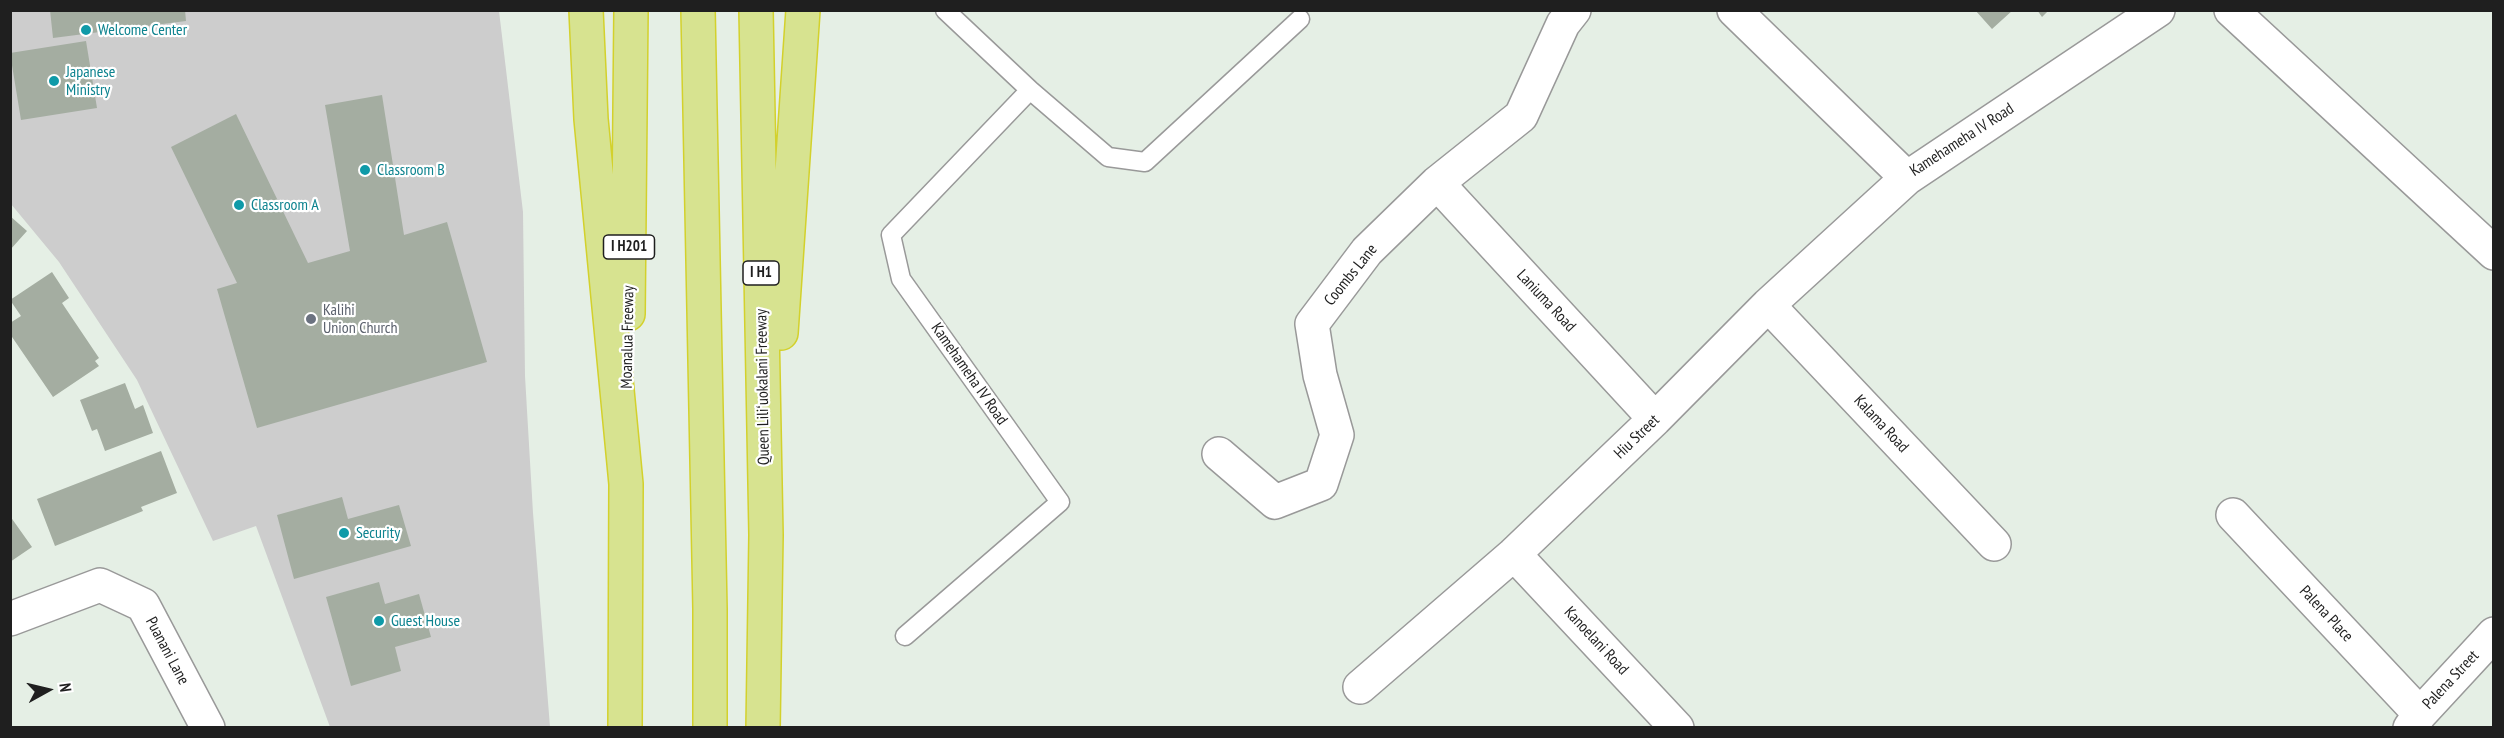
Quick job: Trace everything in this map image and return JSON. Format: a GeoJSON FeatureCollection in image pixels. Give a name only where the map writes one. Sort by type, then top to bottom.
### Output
{"type":"FeatureCollection","features":[{"type":"Feature","properties":{"kind":"highway"},"geometry":{"type":"LineString","coordinates":[[586,10],[591,119],[626,484],[625,728]]}},
{"type":"Feature","properties":{"kind":"highway","name":"Moanalua Freeway"},"geometry":{"type":"LineString","coordinates":[[626,484],[631,10]]}},
{"type":"Feature","properties":{"kind":"highway"},"geometry":{"type":"LineString","coordinates":[[698,10],[710,609],[710,728]]}},
{"type":"Feature","properties":{"kind":"highway","name":"Queen Liliʻuokalani Freeway"},"geometry":{"type":"LineString","coordinates":[[756,10],[766,535],[763,728]]}},
{"type":"Feature","properties":{"kind":"highway"},"geometry":{"type":"LineString","coordinates":[[766,535],[803,10]]}},
{"type":"Feature","properties":{"kind":"street","name":"Coombs Lane"},"geometry":{"type":"LineString","coordinates":[[1219,454],[1275,502],[1321,484],[1337,435],[1320,375],[1312,324],[1368,250],[1437,183],[1521,116],[1563,24],[1574,10]]}},
{"type":"Feature","properties":{"kind":"street","name":"Kamehameha IV Road"},"geometry":{"type":"LineString","coordinates":[[1734,10],[1906,178],[2158,10]]}},
{"type":"Feature","properties":{"kind":"street"},"geometry":{"type":"LineString","coordinates":[[2231,10],[2493,253]]}},
{"type":"Feature","properties":{"kind":"street","name":"Hiu Street"},"geometry":{"type":"LineString","coordinates":[[1360,687],[1514,554],[1655,419],[1768,305],[1906,178]]}},
{"type":"Feature","properties":{"kind":"street","name":"Laniuma Road"},"geometry":{"type":"LineString","coordinates":[[1437,183],[1655,419]]}},
{"type":"Feature","properties":{"kind":"street","name":"Kalama Road"},"geometry":{"type":"LineString","coordinates":[[1768,305],[1994,544]]}},
{"type":"Feature","properties":{"kind":"street","name":"Palena Place"},"geometry":{"type":"LineString","coordinates":[[2233,515],[2415,721]]}},
{"type":"Feature","properties":{"kind":"street","name":"Kanoelani Road"},"geometry":{"type":"LineString","coordinates":[[1514,554],[1677,728]]}},
{"type":"Feature","properties":{"kind":"street","name":"Puanani Lane"},"geometry":{"type":"LineString","coordinates":[[10,619],[100,585],[142,605],[208,728]]}},
{"type":"Feature","properties":{"kind":"street","name":"Palena Street"},"geometry":{"type":"LineString","coordinates":[[2415,721],[2493,634]]}},
{"type":"Feature","properties":{"kind":"lane"},"geometry":{"type":"LineString","coordinates":[[945,10],[1030,90],[1108,157],[1145,162],[1300,19]]}},
{"type":"Feature","properties":{"kind":"lane","name":"Kamehameha IV Road"},"geometry":{"type":"LineString","coordinates":[[905,636],[1060,502],[902,279],[891,236],[1030,90]]}},
{"type":"Feature","properties":{"kind":"shaded area","name":"Kalihi Union Church"},"geometry":{"type":"Polygon","coordinates":[[[10,11],[499,11],[523,212],[525,376],[550,727],[330,727],[256,526],[213,541],[137,380],[59,262],[11,204],[10,11]]]}},
{"type":"Feature","properties":{"kind":"building","name":"Welcome Center"},"geometry":{"type":"Polygon","coordinates":[[[50,10],[185,10],[186,21],[53,38],[50,10]]]}},
{"type":"Feature","properties":{"kind":"building"},"geometry":{"type":"Polygon","coordinates":[[[1975,10],[2013,10],[1992,29],[1975,10]]]}},
{"type":"Feature","properties":{"kind":"building"},"geometry":{"type":"Polygon","coordinates":[[[2037,10],[2049,10],[2042,17],[2037,10]]]}},
{"type":"Feature","properties":{"kind":"building","name":"Japanese Ministry"},"geometry":{"type":"Polygon","coordinates":[[[86,41],[97,108],[21,120],[10,53],[86,41]]]}},
{"type":"Feature","properties":{"kind":"building"},"geometry":{"type":"Polygon","coordinates":[[[382,95],[404,235],[447,222],[487,362],[257,428],[217,289],[237,283],[171,147],[236,114],[308,263],[350,251],[325,105],[382,95]]]}},
{"type":"Feature","properties":{"kind":"building"},"geometry":{"type":"Polygon","coordinates":[[[10,216],[27,231],[10,250],[10,216]]]}},
{"type":"Feature","properties":{"kind":"building"},"geometry":{"type":"Polygon","coordinates":[[[52,272],[69,298],[62,303],[99,358],[95,361],[99,366],[53,397],[10,334],[10,323],[21,316],[10,300],[52,272]]]}},
{"type":"Feature","properties":{"kind":"building"},"geometry":{"type":"Polygon","coordinates":[[[125,383],[135,409],[143,405],[153,433],[105,451],[97,429],[92,431],[80,400],[125,383]]]}},
{"type":"Feature","properties":{"kind":"building"},"geometry":{"type":"Polygon","coordinates":[[[161,451],[177,493],[141,507],[143,511],[55,546],[37,499],[161,451]]]}},
{"type":"Feature","properties":{"kind":"building","name":"Security"},"geometry":{"type":"Polygon","coordinates":[[[342,497],[348,519],[399,505],[411,546],[294,579],[277,515],[342,497]]]}},
{"type":"Feature","properties":{"kind":"building"},"geometry":{"type":"Polygon","coordinates":[[[10,516],[32,547],[10,562],[10,516]]]}},
{"type":"Feature","properties":{"kind":"building","name":"Guest House"},"geometry":{"type":"Polygon","coordinates":[[[379,582],[385,604],[419,594],[431,637],[395,647],[401,671],[351,686],[326,597],[379,582]]]}},
{"type":"Feature","properties":{"kind":"place","name":"Welcome Center"},"geometry":{"type":"Point","coordinates":[86,30]}},
{"type":"Feature","properties":{"kind":"place","name":"Japanese Ministry"},"geometry":{"type":"Point","coordinates":[54,81]}},
{"type":"Feature","properties":{"kind":"place","name":"Classroom B"},"geometry":{"type":"Point","coordinates":[365,170]}},
{"type":"Feature","properties":{"kind":"place","name":"Classroom A"},"geometry":{"type":"Point","coordinates":[239,205]}},
{"type":"Feature","properties":{"kind":"place","name":"Kalihi Union Church"},"geometry":{"type":"Point","coordinates":[311,319]}},
{"type":"Feature","properties":{"kind":"place","name":"Security"},"geometry":{"type":"Point","coordinates":[344,533]}},
{"type":"Feature","properties":{"kind":"place","name":"Guest House"},"geometry":{"type":"Point","coordinates":[379,621]}}]}
